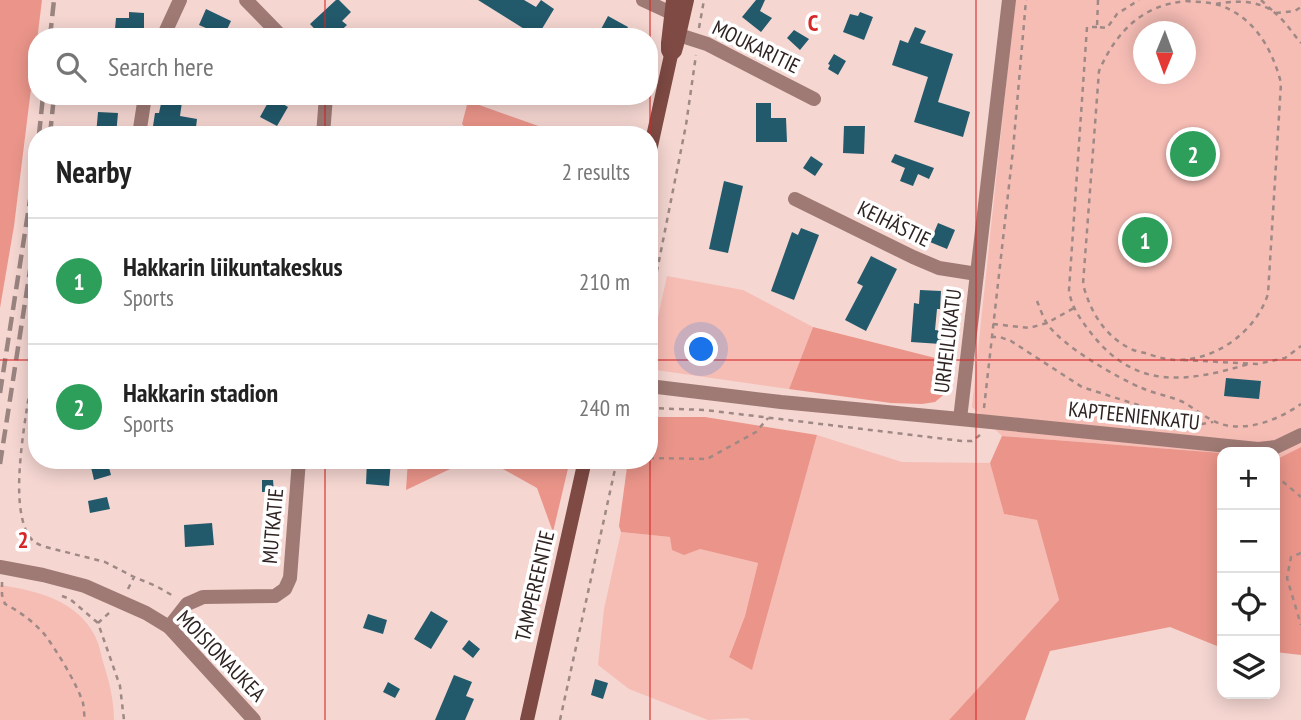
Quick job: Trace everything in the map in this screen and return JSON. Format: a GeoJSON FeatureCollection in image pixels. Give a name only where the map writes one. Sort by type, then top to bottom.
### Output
{"type":"FeatureCollection","features":[{"type":"Feature","properties":{"kind":"main road"},"geometry":{"type":"LineString","coordinates":[[671,55],[668,50],[676,11],[687,0]]}},
{"type":"Feature","properties":{"kind":"main road"},"geometry":{"type":"LineString","coordinates":[[655,126],[671,55],[675,51],[679,35],[676,11]]}},
{"type":"Feature","properties":{"kind":"main road","name":"TAMPEREENTIE"},"geometry":{"type":"LineString","coordinates":[[527,720],[582,469]]}},
{"type":"Feature","properties":{"kind":"street"},"geometry":{"type":"LineString","coordinates":[[167,28],[180,0]]}},
{"type":"Feature","properties":{"kind":"street"},"geometry":{"type":"LineString","coordinates":[[246,0],[273,28]]}},
{"type":"Feature","properties":{"kind":"street"},"geometry":{"type":"LineString","coordinates":[[643,0],[676,11]]}},
{"type":"Feature","properties":{"kind":"street","name":"URHEILUKATU"},"geometry":{"type":"LineString","coordinates":[[658,387],[960,419],[1009,0]]}},
{"type":"Feature","properties":{"kind":"street","name":"MOUKARITIE"},"geometry":{"type":"LineString","coordinates":[[679,35],[707,44],[814,99]]}},
{"type":"Feature","properties":{"kind":"street"},"geometry":{"type":"LineString","coordinates":[[140,126],[144,105]]}},
{"type":"Feature","properties":{"kind":"street"},"geometry":{"type":"LineString","coordinates":[[324,126],[325,105]]}},
{"type":"Feature","properties":{"kind":"street","name":"KEIHÄSTIE"},"geometry":{"type":"LineString","coordinates":[[795,199],[939,268],[977,274]]}},
{"type":"Feature","properties":{"kind":"street","name":"KAPTEENIENKATU"},"geometry":{"type":"LineString","coordinates":[[960,419],[1258,449],[1276,447],[1301,435]]}},
{"type":"Feature","properties":{"kind":"street","name":"MUTKATIE"},"geometry":{"type":"LineString","coordinates":[[187,604],[203,597],[275,596],[285,589],[290,578],[298,469]]}},
{"type":"Feature","properties":{"kind":"street","name":"MOISIONAUKEA"},"geometry":{"type":"LineString","coordinates":[[1,576],[43,575],[85,586],[146,612],[169,627],[254,720]]}},
{"type":"Feature","properties":{"kind":"street"},"geometry":{"type":"LineString","coordinates":[[169,627],[187,604]]}},
{"type":"Feature","properties":{"kind":"path"},"geometry":{"type":"LineString","coordinates":[[658,266],[686,125],[704,0]]}},
{"type":"Feature","properties":{"kind":"path"},"geometry":{"type":"LineString","coordinates":[[658,408],[705,411],[962,441],[977,438],[982,430],[1013,150],[1026,0]]}},
{"type":"Feature","properties":{"kind":"path"},"geometry":{"type":"LineString","coordinates":[[1097,27],[1098,0]]}},
{"type":"Feature","properties":{"kind":"path"},"geometry":{"type":"LineString","coordinates":[[1139,0],[1117,14],[1107,28],[1087,27],[1070,299],[1103,347],[1131,368],[1175,378],[1193,378],[1249,364]]}},
{"type":"Feature","properties":{"kind":"path"},"geometry":{"type":"LineString","coordinates":[[1261,0],[1301,43]]}},
{"type":"Feature","properties":{"kind":"path"},"geometry":{"type":"LineString","coordinates":[[1301,7],[1295,11],[1275,13],[1256,4],[1240,1],[1216,4],[1186,1],[1170,3],[1142,15],[1121,34],[1099,71],[1083,284],[1093,314],[1108,333],[1130,349],[1153,356],[1176,360],[1257,364],[1284,358],[1301,346]]}},
{"type":"Feature","properties":{"kind":"path"},"geometry":{"type":"LineString","coordinates":[[1176,360],[1201,356],[1240,336],[1263,308],[1268,294],[1281,83],[1276,62],[1261,36],[1243,17],[1216,4]]}},
{"type":"Feature","properties":{"kind":"path"},"geometry":{"type":"LineString","coordinates":[[1037,300],[1047,323],[1055,333],[1108,371],[1142,388],[1181,401],[1214,422],[1233,426],[1265,423],[1301,404]]}},
{"type":"Feature","properties":{"kind":"path"},"geometry":{"type":"LineString","coordinates":[[993,324],[1030,328],[1047,323],[1074,308]]}},
{"type":"Feature","properties":{"kind":"path"},"geometry":{"type":"LineString","coordinates":[[991,337],[1011,341],[1082,387],[1202,425],[1214,422]]}},
{"type":"Feature","properties":{"kind":"path"},"geometry":{"type":"LineString","coordinates":[[28,408],[19,479],[19,503],[33,541],[41,546],[104,562],[187,604]]}},
{"type":"Feature","properties":{"kind":"path"},"geometry":{"type":"LineString","coordinates":[[658,458],[707,459],[756,432],[768,418]]}},
{"type":"Feature","properties":{"kind":"path"},"geometry":{"type":"LineString","coordinates":[[560,720],[615,469]]}},
{"type":"Feature","properties":{"kind":"path"},"geometry":{"type":"LineString","coordinates":[[1280,479],[1301,497]]}},
{"type":"Feature","properties":{"kind":"path"},"geometry":{"type":"LineString","coordinates":[[1301,553],[1291,557],[1287,578],[1301,625]]}},
{"type":"Feature","properties":{"kind":"path"},"geometry":{"type":"LineString","coordinates":[[1,576],[5,604],[18,611],[44,634],[75,684],[85,720]]}},
{"type":"Feature","properties":{"kind":"path"},"geometry":{"type":"LineString","coordinates":[[59,595],[70,599],[98,623]]}},
{"type":"Feature","properties":{"kind":"path"},"geometry":{"type":"LineString","coordinates":[[109,654],[120,686],[124,720]]}},
{"type":"Feature","properties":{"kind":"shaded area"},"geometry":{"type":"Polygon","coordinates":[[[0,0],[42,0],[39,28],[28,28],[29,105],[14,226],[0,308],[0,0]]]}},
{"type":"Feature","properties":{"kind":"shaded area"},"geometry":{"type":"Polygon","coordinates":[[[1015,0],[1301,0],[1301,447],[1280,458],[1280,447],[1217,447],[1217,453],[1002,436],[972,407],[1015,0]]]}},
{"type":"Feature","properties":{"kind":"shaded area"},"geometry":{"type":"Polygon","coordinates":[[[467,105],[479,105],[539,126],[464,126],[467,105]]]}},
{"type":"Feature","properties":{"kind":"shaded area"},"geometry":{"type":"Polygon","coordinates":[[[667,276],[743,290],[813,327],[789,389],[658,370],[658,317],[667,276]]]}},
{"type":"Feature","properties":{"kind":"shaded area"},"geometry":{"type":"Polygon","coordinates":[[[813,327],[955,363],[947,392],[935,402],[922,404],[891,403],[789,389],[813,327]]]}},
{"type":"Feature","properties":{"kind":"shaded area"},"geometry":{"type":"Polygon","coordinates":[[[658,417],[705,417],[817,435],[752,670],[729,657],[745,616],[758,563],[700,549],[684,555],[672,550],[670,537],[621,532],[619,526],[627,469],[658,469],[658,417]]]}},
{"type":"Feature","properties":{"kind":"shaded area"},"geometry":{"type":"Polygon","coordinates":[[[817,435],[902,462],[990,463],[1004,514],[1037,520],[1059,600],[949,720],[708,720],[629,689],[598,665],[604,609],[621,532],[670,537],[700,549],[758,563],[745,616],[729,656],[752,669],[817,435]]]}},
{"type":"Feature","properties":{"kind":"shaded area"},"geometry":{"type":"Polygon","coordinates":[[[1002,436],[1217,453],[1217,646],[1170,627],[1050,651],[1025,720],[949,720],[1059,600],[1037,520],[1004,514],[990,463],[1002,436]]]}},
{"type":"Feature","properties":{"kind":"shaded area"},"geometry":{"type":"Polygon","coordinates":[[[1301,447],[1301,655],[1280,653],[1280,458],[1301,447]]]}},
{"type":"Feature","properties":{"kind":"shaded area"},"geometry":{"type":"Polygon","coordinates":[[[407,469],[450,469],[406,490],[407,469]]]}},
{"type":"Feature","properties":{"kind":"shaded area"},"geometry":{"type":"Polygon","coordinates":[[[503,469],[568,469],[553,532],[537,488],[503,469]]]}},
{"type":"Feature","properties":{"kind":"shaded area"},"geometry":{"type":"Polygon","coordinates":[[[0,585],[55,599],[78,614],[87,624],[98,642],[112,698],[114,720],[0,720],[0,585]]]}},
{"type":"Feature","properties":{"kind":"building"},"geometry":{"type":"Polygon","coordinates":[[[336,0],[351,12],[342,21],[347,25],[344,28],[314,28],[310,24],[336,0]]]}},
{"type":"Feature","properties":{"kind":"building"},"geometry":{"type":"Polygon","coordinates":[[[478,0],[524,0],[536,7],[541,0],[554,9],[542,28],[523,28],[478,0]]]}},
{"type":"Feature","properties":{"kind":"building"},"geometry":{"type":"Polygon","coordinates":[[[756,0],[765,0],[760,11],[772,18],[761,32],[742,17],[756,0]]]}},
{"type":"Feature","properties":{"kind":"building"},"geometry":{"type":"Polygon","coordinates":[[[206,9],[231,21],[228,28],[206,28],[199,25],[206,9]]]}},
{"type":"Feature","properties":{"kind":"building"},"geometry":{"type":"Polygon","coordinates":[[[129,12],[144,13],[144,28],[115,28],[116,18],[129,18],[129,12]]]}},
{"type":"Feature","properties":{"kind":"building"},"geometry":{"type":"Polygon","coordinates":[[[860,12],[873,17],[864,40],[843,32],[850,14],[858,16],[860,12]]]}},
{"type":"Feature","properties":{"kind":"building"},"geometry":{"type":"Polygon","coordinates":[[[608,16],[628,27],[628,28],[602,28],[608,16]]]}},
{"type":"Feature","properties":{"kind":"building"},"geometry":{"type":"Polygon","coordinates":[[[915,27],[926,31],[920,43],[953,54],[938,102],[970,112],[963,137],[914,122],[928,77],[892,65],[900,40],[908,43],[915,27]]]}},
{"type":"Feature","properties":{"kind":"building"},"geometry":{"type":"Polygon","coordinates":[[[794,30],[809,39],[800,50],[787,38],[794,30]]]}},
{"type":"Feature","properties":{"kind":"building"},"geometry":{"type":"Polygon","coordinates":[[[834,54],[846,61],[838,75],[828,69],[834,54]]]}},
{"type":"Feature","properties":{"kind":"building"},"geometry":{"type":"Polygon","coordinates":[[[756,103],[771,103],[771,118],[786,118],[787,142],[756,142],[756,103]]]}},
{"type":"Feature","properties":{"kind":"building"},"geometry":{"type":"Polygon","coordinates":[[[161,105],[182,105],[180,116],[197,119],[196,126],[153,126],[155,113],[159,113],[161,105]]]}},
{"type":"Feature","properties":{"kind":"building"},"geometry":{"type":"Polygon","coordinates":[[[267,105],[288,107],[277,126],[260,117],[267,105]]]}},
{"type":"Feature","properties":{"kind":"building"},"geometry":{"type":"Polygon","coordinates":[[[98,112],[118,113],[117,126],[97,126],[98,112]]]}},
{"type":"Feature","properties":{"kind":"building"},"geometry":{"type":"Polygon","coordinates":[[[844,126],[865,126],[864,154],[843,153],[844,126]]]}},
{"type":"Feature","properties":{"kind":"building"},"geometry":{"type":"Polygon","coordinates":[[[895,154],[934,168],[929,179],[918,174],[913,186],[900,181],[905,168],[891,162],[895,154]]]}},
{"type":"Feature","properties":{"kind":"building"},"geometry":{"type":"Polygon","coordinates":[[[811,156],[823,164],[815,176],[803,168],[811,156]]]}},
{"type":"Feature","properties":{"kind":"building"},"geometry":{"type":"Polygon","coordinates":[[[724,181],[743,186],[728,253],[709,249],[724,181]]]}},
{"type":"Feature","properties":{"kind":"building"},"geometry":{"type":"Polygon","coordinates":[[[938,223],[955,230],[947,249],[930,242],[938,223]]]}},
{"type":"Feature","properties":{"kind":"building"},"geometry":{"type":"Polygon","coordinates":[[[801,228],[819,235],[794,300],[771,291],[792,232],[798,235],[801,228]]]}},
{"type":"Feature","properties":{"kind":"building"},"geometry":{"type":"Polygon","coordinates":[[[871,256],[897,269],[866,331],[845,320],[863,286],[857,283],[871,256]]]}},
{"type":"Feature","properties":{"kind":"building"},"geometry":{"type":"Polygon","coordinates":[[[920,290],[941,291],[935,330],[942,331],[941,344],[911,342],[914,303],[919,304],[920,290]]]}},
{"type":"Feature","properties":{"kind":"building"},"geometry":{"type":"Polygon","coordinates":[[[1226,378],[1261,381],[1259,399],[1224,396],[1226,378]]]}},
{"type":"Feature","properties":{"kind":"building"},"geometry":{"type":"Polygon","coordinates":[[[91,469],[109,469],[111,475],[94,480],[91,469]]]}},
{"type":"Feature","properties":{"kind":"building"},"geometry":{"type":"Polygon","coordinates":[[[367,469],[390,469],[389,486],[366,484],[367,469]]]}},
{"type":"Feature","properties":{"kind":"building"},"geometry":{"type":"Polygon","coordinates":[[[262,480],[273,480],[274,492],[262,492],[262,480]]]}},
{"type":"Feature","properties":{"kind":"building"},"geometry":{"type":"Polygon","coordinates":[[[107,497],[110,509],[90,513],[88,501],[107,497]]]}},
{"type":"Feature","properties":{"kind":"building"},"geometry":{"type":"Polygon","coordinates":[[[212,523],[214,545],[185,547],[184,525],[212,523]]]}},
{"type":"Feature","properties":{"kind":"building"},"geometry":{"type":"Polygon","coordinates":[[[431,611],[448,621],[431,649],[414,639],[431,611]]]}},
{"type":"Feature","properties":{"kind":"building"},"geometry":{"type":"Polygon","coordinates":[[[368,614],[387,620],[383,634],[363,628],[368,614]]]}},
{"type":"Feature","properties":{"kind":"building"},"geometry":{"type":"Polygon","coordinates":[[[469,640],[480,649],[473,658],[462,649],[469,640]]]}},
{"type":"Feature","properties":{"kind":"building"},"geometry":{"type":"Polygon","coordinates":[[[454,675],[472,682],[466,696],[474,699],[465,720],[435,720],[454,675]]]}},
{"type":"Feature","properties":{"kind":"building"},"geometry":{"type":"Polygon","coordinates":[[[595,679],[608,683],[603,699],[591,695],[595,679]]]}},
{"type":"Feature","properties":{"kind":"building"},"geometry":{"type":"Polygon","coordinates":[[[388,682],[400,689],[395,698],[383,692],[388,682]]]}},
{"type":"Feature","properties":{"kind":"railway"},"geometry":{"type":"LineString","coordinates":[[51,28],[54,0]]}},
{"type":"Feature","properties":{"kind":"railway"},"geometry":{"type":"LineString","coordinates":[[40,126],[42,105]]}},
{"type":"Feature","properties":{"kind":"railway"},"geometry":{"type":"LineString","coordinates":[[51,126],[53,105]]}},
{"type":"Feature","properties":{"kind":"railway"},"geometry":{"type":"LineString","coordinates":[[0,393],[28,213]]}},
{"type":"Feature","properties":{"kind":"railway"},"geometry":{"type":"LineString","coordinates":[[0,464],[28,283]]}},
{"type":"Feature","properties":{"kind":"place","name":"Hakkarin stadion"},"geometry":{"type":"Point","coordinates":[1193,154]}},
{"type":"Feature","properties":{"kind":"place","name":"Hakkarin liikuntakeskus"},"geometry":{"type":"Point","coordinates":[1145,240]}}]}
